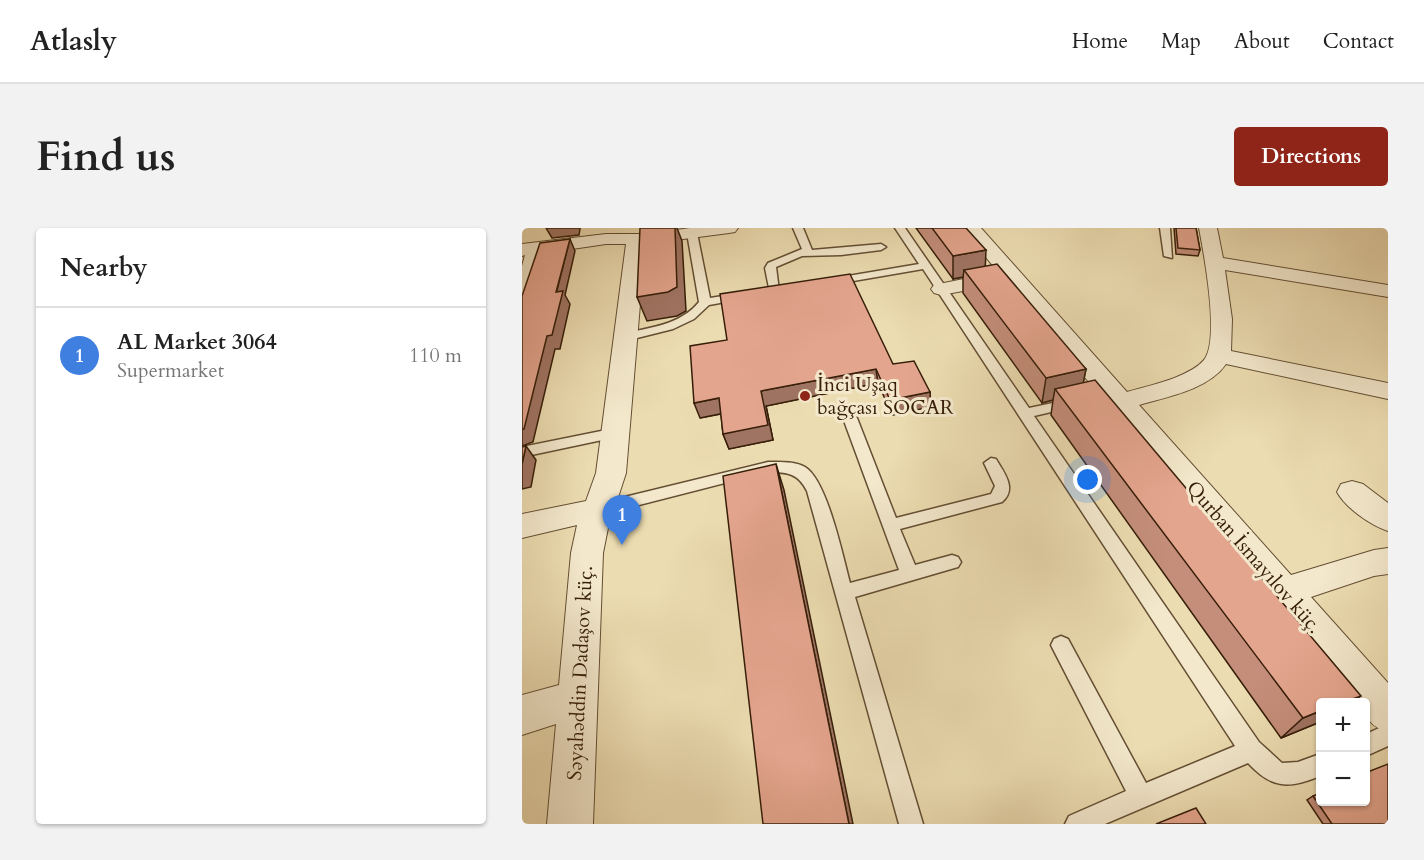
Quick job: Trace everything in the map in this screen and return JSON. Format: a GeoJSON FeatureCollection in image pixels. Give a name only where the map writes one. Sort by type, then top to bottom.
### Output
{"type":"FeatureCollection","features":[{"type":"Feature","properties":{"kind":"street"},"geometry":{"type":"LineString","coordinates":[[522,297],[530,249],[623,236],[729,228]]}},
{"type":"Feature","properties":{"kind":"street","name":"Qurban İsmayılov küç."},"geometry":{"type":"LineString","coordinates":[[971,228],[1112,397],[1284,591],[1388,713]]}},
{"type":"Feature","properties":{"kind":"street"},"geometry":{"type":"LineString","coordinates":[[1112,397],[1189,379],[1215,364],[1219,356],[1223,327],[1208,228]]}},
{"type":"Feature","properties":{"kind":"street","name":"Səyahəddin Dadaşov küç."},"geometry":{"type":"LineString","coordinates":[[570,824],[587,553],[592,528],[611,473],[625,337],[623,236]]}},
{"type":"Feature","properties":{"kind":"street"},"geometry":{"type":"LineString","coordinates":[[1214,262],[1388,291]]}},
{"type":"Feature","properties":{"kind":"street"},"geometry":{"type":"LineString","coordinates":[[941,289],[1013,276]]}},
{"type":"Feature","properties":{"kind":"street"},"geometry":{"type":"LineString","coordinates":[[1219,356],[1388,391]]}},
{"type":"Feature","properties":{"kind":"street"},"geometry":{"type":"LineString","coordinates":[[1352,492],[1388,519]]}},
{"type":"Feature","properties":{"kind":"street"},"geometry":{"type":"LineString","coordinates":[[522,526],[600,509]]}},
{"type":"Feature","properties":{"kind":"street"},"geometry":{"type":"LineString","coordinates":[[1284,591],[1374,562],[1388,561]]}},
{"type":"Feature","properties":{"kind":"street"},"geometry":{"type":"LineString","coordinates":[[522,715],[579,698]]}},
{"type":"Feature","properties":{"kind":"lane"},"geometry":{"type":"LineString","coordinates":[[798,228],[807,250],[803,253]]}},
{"type":"Feature","properties":{"kind":"lane"},"geometry":{"type":"LineString","coordinates":[[900,228],[1251,750],[1270,770],[1282,774],[1299,774],[1316,767]]}},
{"type":"Feature","properties":{"kind":"lane"},"geometry":{"type":"LineString","coordinates":[[1165,228],[1169,256]]}},
{"type":"Feature","properties":{"kind":"lane"},"geometry":{"type":"LineString","coordinates":[[625,337],[681,321],[699,312],[705,302],[692,231]]}},
{"type":"Feature","properties":{"kind":"lane"},"geometry":{"type":"LineString","coordinates":[[705,302],[768,292],[772,265],[803,253],[841,252],[881,247]]}},
{"type":"Feature","properties":{"kind":"lane"},"geometry":{"type":"LineString","coordinates":[[821,283],[925,266]]}},
{"type":"Feature","properties":{"kind":"lane"},"geometry":{"type":"LineString","coordinates":[[1026,413],[1081,401]]}},
{"type":"Feature","properties":{"kind":"lane"},"geometry":{"type":"LineString","coordinates":[[850,418],[909,573]]}},
{"type":"Feature","properties":{"kind":"lane"},"geometry":{"type":"LineString","coordinates":[[522,452],[616,433]]}},
{"type":"Feature","properties":{"kind":"lane"},"geometry":{"type":"LineString","coordinates":[[891,525],[996,498],[1002,493],[1002,486],[991,463]]}},
{"type":"Feature","properties":{"kind":"lane"},"geometry":{"type":"LineString","coordinates":[[600,509],[768,467],[784,466],[798,469],[808,476],[815,491],[845,592],[911,824]]}},
{"type":"Feature","properties":{"kind":"lane"},"geometry":{"type":"LineString","coordinates":[[845,592],[952,562]]}},
{"type":"Feature","properties":{"kind":"lane"},"geometry":{"type":"LineString","coordinates":[[1060,645],[1141,796]]}},
{"type":"Feature","properties":{"kind":"lane"},"geometry":{"type":"LineString","coordinates":[[1370,743],[1388,735]]}},
{"type":"Feature","properties":{"kind":"lane"},"geometry":{"type":"LineString","coordinates":[[1077,824],[1251,750]]}},
{"type":"Feature","properties":{"kind":"building"},"geometry":{"type":"Polygon","coordinates":[[[640,228],[675,228],[677,287],[668,292],[637,297],[640,228]]]}},
{"type":"Feature","properties":{"kind":"building"},"geometry":{"type":"Polygon","coordinates":[[[932,228],[966,228],[986,250],[953,256],[932,228]]]}},
{"type":"Feature","properties":{"kind":"building"},"geometry":{"type":"Polygon","coordinates":[[[1176,228],[1196,228],[1200,250],[1178,248],[1176,228]]]}},
{"type":"Feature","properties":{"kind":"building"},"geometry":{"type":"Polygon","coordinates":[[[570,239],[556,292],[563,291],[552,335],[547,336],[524,429],[522,429],[522,296],[540,243],[570,239]]]}},
{"type":"Feature","properties":{"kind":"building"},"geometry":{"type":"Polygon","coordinates":[[[997,264],[1086,369],[1046,378],[964,270],[997,264]]]}},
{"type":"Feature","properties":{"kind":"building"},"geometry":{"type":"Polygon","coordinates":[[[850,274],[893,364],[914,361],[930,392],[890,400],[876,369],[761,391],[768,425],[723,434],[719,398],[694,403],[690,346],[727,340],[720,294],[850,274]]]}},
{"type":"Feature","properties":{"kind":"building"},"geometry":{"type":"Polygon","coordinates":[[[1095,380],[1361,696],[1316,698],[1316,713],[1303,718],[1055,389],[1095,380]]]}},
{"type":"Feature","properties":{"kind":"building"},"geometry":{"type":"Polygon","coordinates":[[[526,446],[522,464],[522,447],[526,446]]]}},
{"type":"Feature","properties":{"kind":"building"},"geometry":{"type":"Polygon","coordinates":[[[776,464],[849,824],[763,824],[723,476],[776,464]]]}},
{"type":"Feature","properties":{"kind":"building"},"geometry":{"type":"Polygon","coordinates":[[[1388,764],[1388,824],[1332,824],[1320,806],[1370,806],[1370,771],[1388,764]]]}},
{"type":"Feature","properties":{"kind":"building"},"geometry":{"type":"Polygon","coordinates":[[[1196,808],[1206,824],[1156,824],[1196,808]]]}},
{"type":"Feature","properties":{"kind":"place","name":"İnci Uşaq bağçası SOCAR"},"geometry":{"type":"Point","coordinates":[805,396]}},
{"type":"Feature","properties":{"kind":"place","name":"AL Market 3064"},"geometry":{"type":"Point","coordinates":[622,545]}}]}
